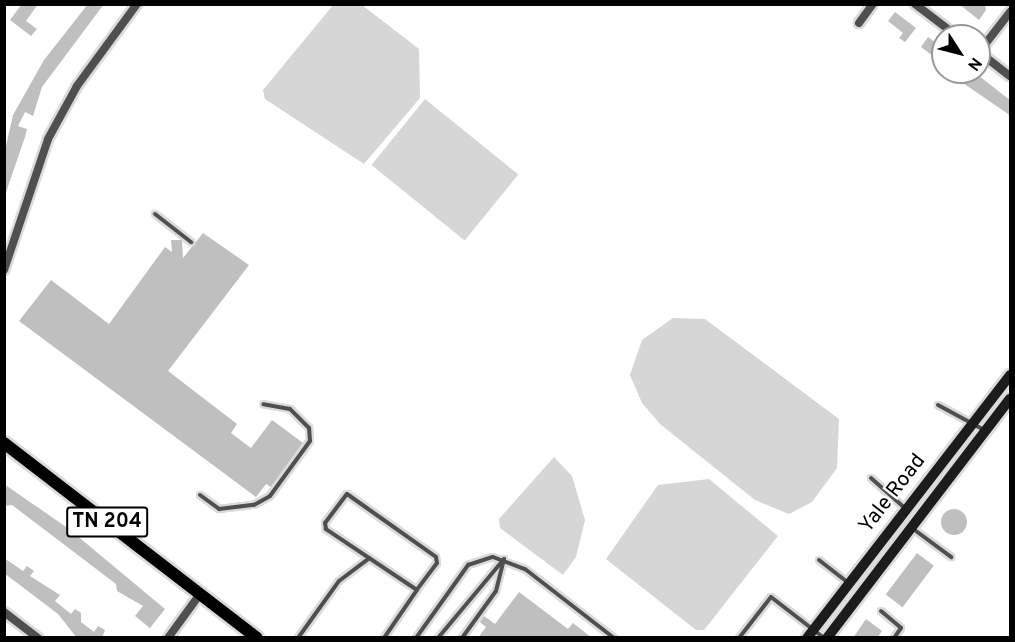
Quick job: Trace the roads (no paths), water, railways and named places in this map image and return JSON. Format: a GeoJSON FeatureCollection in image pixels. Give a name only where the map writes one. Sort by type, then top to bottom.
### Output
{"type":"FeatureCollection","features":[{"type":"Feature","properties":{"kind":"main road","name":"Yale Road"},"geometry":{"type":"LineString","coordinates":[[811,633],[1011,375]]}},
{"type":"Feature","properties":{"kind":"main road","name":"Yale Road"},"geometry":{"type":"LineString","coordinates":[[825,638],[1011,399]]}},
{"type":"Feature","properties":{"kind":"main road","name":"TN 204"},"geometry":{"type":"LineString","coordinates":[[4,443],[256,638]]}},
{"type":"Feature","properties":{"kind":"street"},"geometry":{"type":"LineString","coordinates":[[4,270],[48,139],[77,86],[137,4]]}},
{"type":"Feature","properties":{"kind":"street"},"geometry":{"type":"LineString","coordinates":[[859,23],[873,4]]}},
{"type":"Feature","properties":{"kind":"street"},"geometry":{"type":"LineString","coordinates":[[915,4],[941,24]]}},
{"type":"Feature","properties":{"kind":"street"},"geometry":{"type":"LineString","coordinates":[[991,37],[1011,12]]}},
{"type":"Feature","properties":{"kind":"street"},"geometry":{"type":"LineString","coordinates":[[991,61],[1011,76]]}},
{"type":"Feature","properties":{"kind":"street"},"geometry":{"type":"LineString","coordinates":[[168,638],[200,594]]}},
{"type":"Feature","properties":{"kind":"street"},"geometry":{"type":"LineString","coordinates":[[4,612],[36,637]]}},
{"type":"Feature","properties":{"kind":"lane"},"geometry":{"type":"LineString","coordinates":[[155,214],[191,242]]}},
{"type":"Feature","properties":{"kind":"lane"},"geometry":{"type":"LineString","coordinates":[[200,495],[219,509],[254,505],[270,496],[310,441],[309,428],[290,409],[263,404]]}},
{"type":"Feature","properties":{"kind":"lane"},"geometry":{"type":"LineString","coordinates":[[938,405],[974,422],[986,432]]}},
{"type":"Feature","properties":{"kind":"lane"},"geometry":{"type":"LineString","coordinates":[[871,478],[906,509]]}},
{"type":"Feature","properties":{"kind":"lane"},"geometry":{"type":"LineString","coordinates":[[384,638],[437,563],[436,557],[347,494],[325,523],[326,529],[417,590]]}},
{"type":"Feature","properties":{"kind":"lane"},"geometry":{"type":"LineString","coordinates":[[911,528],[951,557]]}},
{"type":"Feature","properties":{"kind":"lane"},"geometry":{"type":"LineString","coordinates":[[298,638],[339,580],[369,558]]}},
{"type":"Feature","properties":{"kind":"lane"},"geometry":{"type":"LineString","coordinates":[[416,638],[468,565],[504,559],[525,569],[614,638]]}},
{"type":"Feature","properties":{"kind":"lane"},"geometry":{"type":"LineString","coordinates":[[438,638],[504,559]]}},
{"type":"Feature","properties":{"kind":"lane"},"geometry":{"type":"LineString","coordinates":[[462,638],[496,591],[504,559]]}},
{"type":"Feature","properties":{"kind":"lane"},"geometry":{"type":"LineString","coordinates":[[819,560],[849,583]]}},
{"type":"Feature","properties":{"kind":"lane"},"geometry":{"type":"LineString","coordinates":[[739,638],[771,597],[811,633],[825,638]]}},
{"type":"Feature","properties":{"kind":"lane"},"geometry":{"type":"LineString","coordinates":[[881,611],[901,628],[894,638]]}}]}
